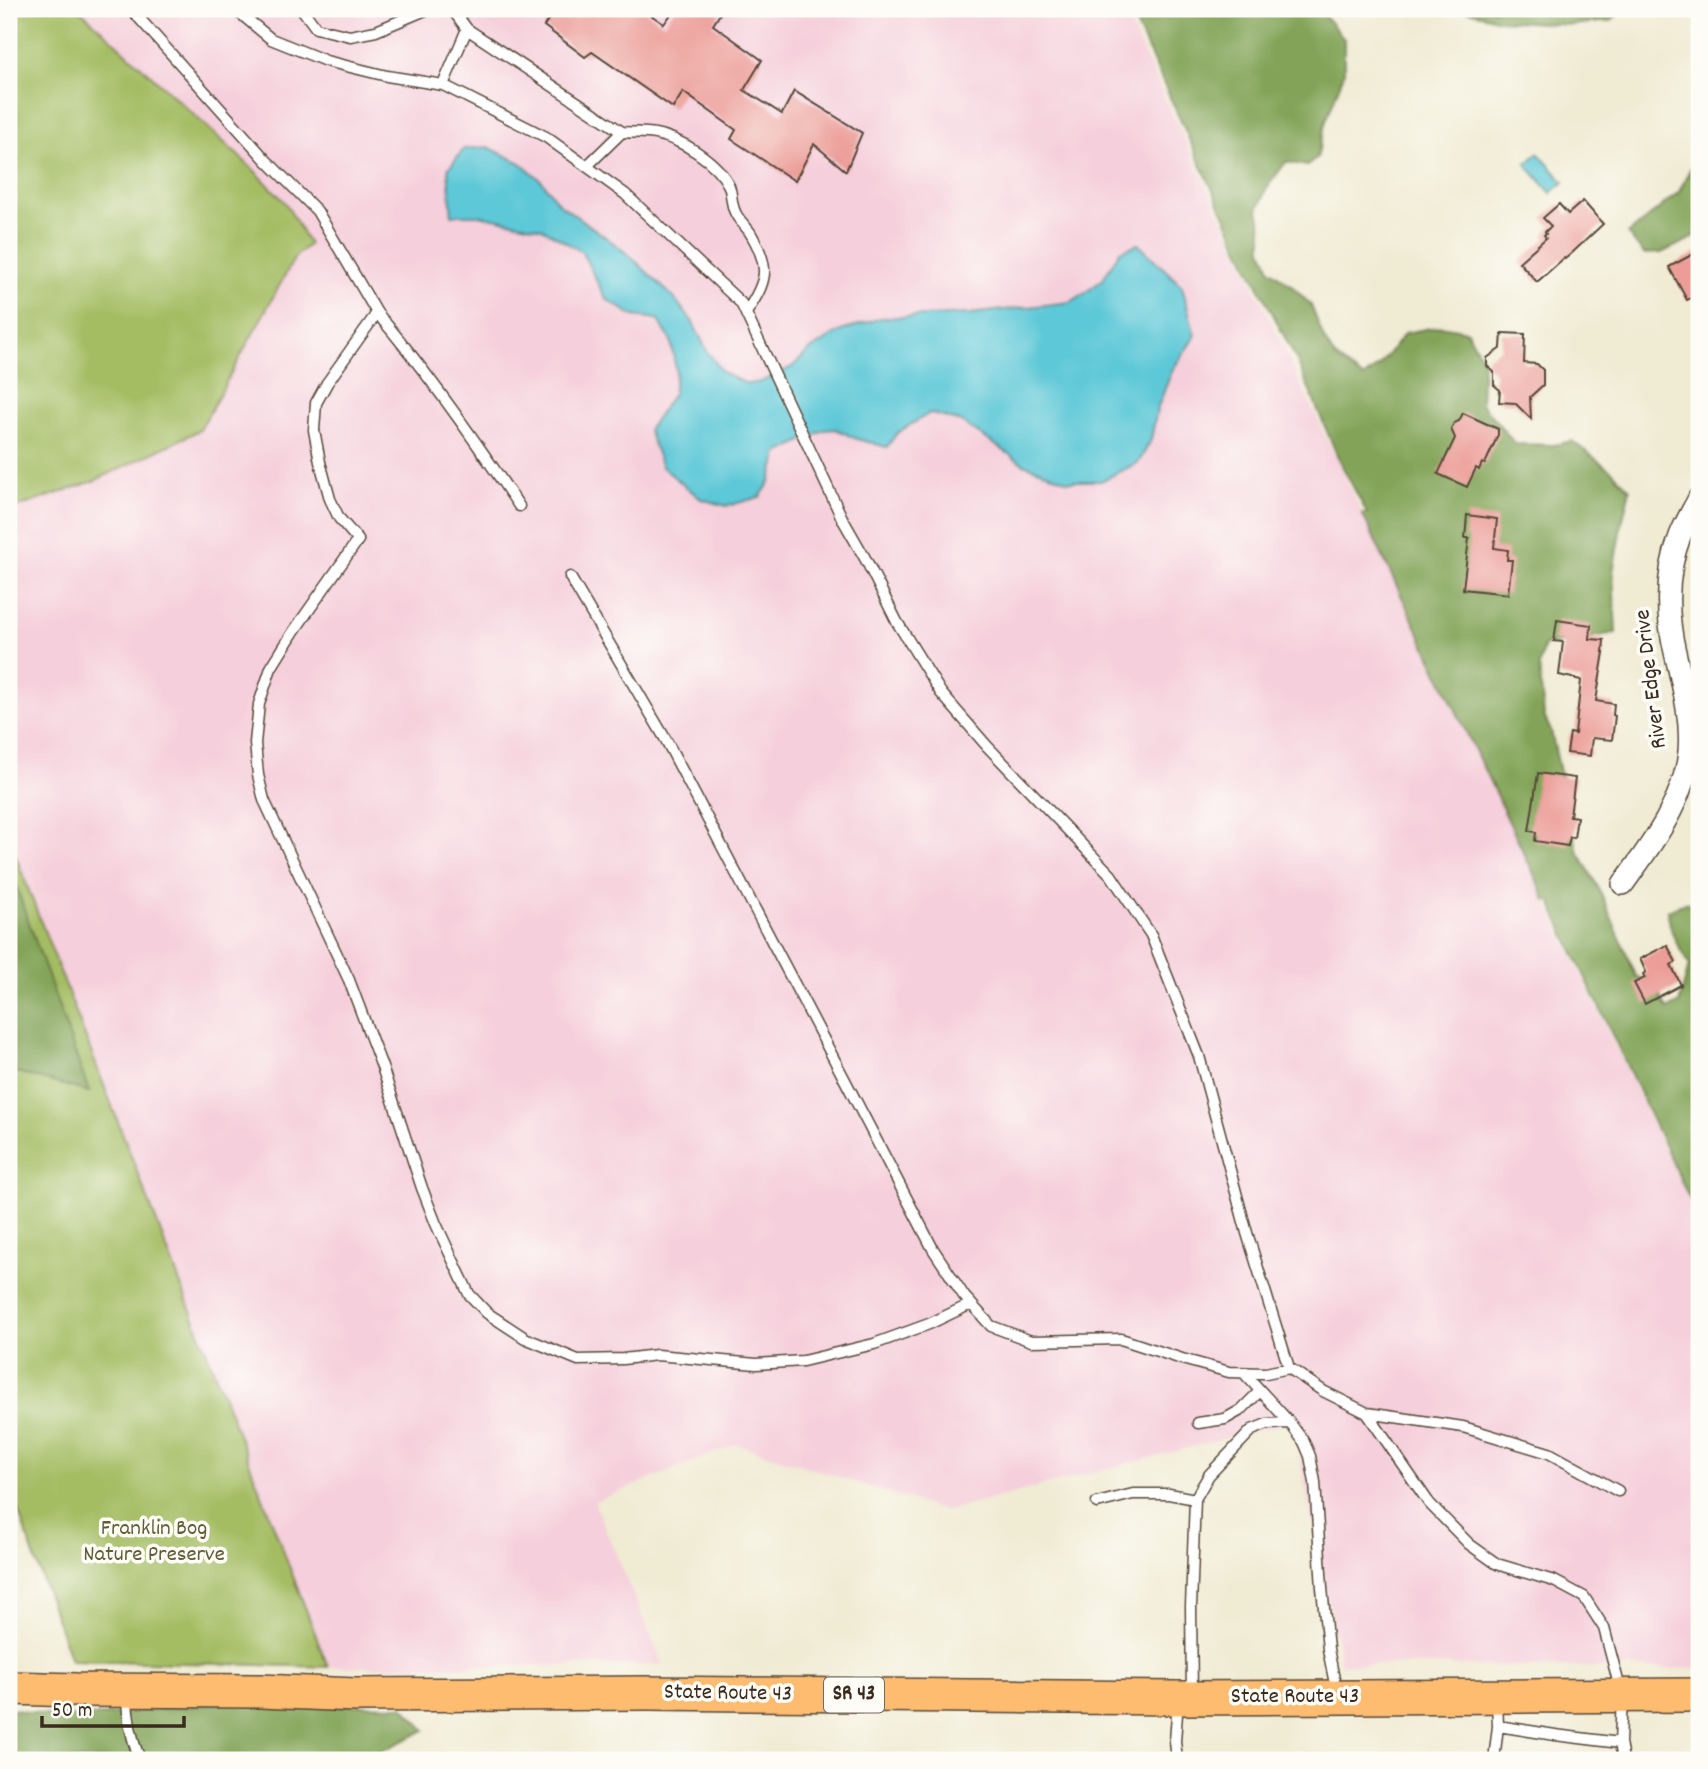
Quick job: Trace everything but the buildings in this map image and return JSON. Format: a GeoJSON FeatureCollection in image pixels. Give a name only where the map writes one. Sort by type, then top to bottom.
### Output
{"type":"FeatureCollection","features":[{"type":"Feature","properties":{"kind":"main road","name":"State Route 43"},"geometry":{"type":"LineString","coordinates":[[9,1688],[260,1690],[356,1695],[646,1693],[1185,1698],[1497,1711],[1622,1696],[1699,1695]]}},
{"type":"Feature","properties":{"kind":"street","name":"River Edge Drive"},"geometry":{"type":"LineString","coordinates":[[1623,884],[1664,824],[1693,771],[1689,751],[1687,707],[1670,628],[1668,602],[1670,577],[1680,536],[1699,498]]}},
{"type":"Feature","properties":{"kind":"lane"},"geometry":{"type":"LineString","coordinates":[[131,9],[266,160],[317,211],[377,313],[418,362],[520,506]]}},
{"type":"Feature","properties":{"kind":"lane"},"geometry":{"type":"LineString","coordinates":[[235,9],[271,39],[326,61],[387,76],[443,85],[547,137],[625,194],[741,303],[842,519],[897,622],[941,693],[987,746],[1111,874],[1151,935],[1199,1056],[1251,1246],[1289,1368],[1323,1391],[1367,1413],[1463,1427],[1549,1453],[1618,1491]]}},
{"type":"Feature","properties":{"kind":"lane"},"geometry":{"type":"LineString","coordinates":[[302,9],[316,28],[350,36],[376,31],[428,9]]}},
{"type":"Feature","properties":{"kind":"lane"},"geometry":{"type":"LineString","coordinates":[[452,9],[467,29],[622,132],[656,134],[680,142],[715,165],[728,185],[735,212],[750,232],[766,271],[758,294],[746,313]]}},
{"type":"Feature","properties":{"kind":"lane"},"geometry":{"type":"LineString","coordinates":[[443,85],[467,29]]}},
{"type":"Feature","properties":{"kind":"lane"},"geometry":{"type":"LineString","coordinates":[[587,166],[622,132]]}},
{"type":"Feature","properties":{"kind":"lane"},"geometry":{"type":"LineString","coordinates":[[377,313],[327,383],[316,403],[314,430],[330,499],[340,518],[358,540],[271,668],[258,704],[254,743],[264,800],[349,980],[382,1067],[422,1188],[469,1294],[487,1313],[525,1338],[578,1360],[657,1355],[757,1364],[803,1361],[874,1344],[929,1324],[971,1304]]}},
{"type":"Feature","properties":{"kind":"lane"},"geometry":{"type":"LineString","coordinates":[[570,577],[666,740],[933,1250],[971,1304],[991,1326],[1031,1341],[1121,1339],[1229,1372],[1266,1373],[1289,1368]]}},
{"type":"Feature","properties":{"kind":"lane"},"geometry":{"type":"LineString","coordinates":[[1245,1374],[1290,1423],[1304,1442],[1310,1456],[1315,1482],[1328,1649],[1334,1679]]}},
{"type":"Feature","properties":{"kind":"lane"},"geometry":{"type":"LineString","coordinates":[[1198,1423],[1225,1419],[1241,1410],[1260,1391]]}},
{"type":"Feature","properties":{"kind":"lane"},"geometry":{"type":"LineString","coordinates":[[1367,1413],[1429,1503],[1469,1544],[1497,1564],[1554,1581],[1584,1597],[1604,1628],[1622,1696],[1620,1743],[1623,1760]]}},
{"type":"Feature","properties":{"kind":"lane"},"geometry":{"type":"LineString","coordinates":[[1177,1760],[1175,1741],[1185,1698],[1195,1500],[1209,1475],[1252,1430],[1267,1424],[1290,1423]]}},
{"type":"Feature","properties":{"kind":"lane"},"geometry":{"type":"LineString","coordinates":[[1097,1503],[1133,1494],[1169,1494],[1195,1500]]}},
{"type":"Feature","properties":{"kind":"lane"},"geometry":{"type":"LineString","coordinates":[[127,1690],[127,1717],[139,1760]]}},
{"type":"Feature","properties":{"kind":"lane"},"geometry":{"type":"LineString","coordinates":[[1494,1760],[1497,1711],[1555,1735],[1620,1743]]}},
{"type":"Feature","properties":{"kind":"shaded area"},"geometry":{"type":"Polygon","coordinates":[[[41,9],[1106,9],[1128,20],[1699,1223],[1699,1669],[1341,1664],[1292,1421],[945,1511],[736,1444],[594,1502],[663,1665],[328,1667],[9,839],[9,473],[41,9]]]}},
{"type":"Feature","properties":{"kind":"green space"},"geometry":{"type":"Polygon","coordinates":[[[9,9],[79,9],[255,171],[285,202],[309,244],[295,257],[200,430],[94,481],[9,510],[9,9]]]}},
{"type":"Feature","properties":{"kind":"green space"},"geometry":{"type":"Polygon","coordinates":[[[1129,9],[1319,9],[1344,39],[1344,73],[1325,124],[1317,158],[1307,166],[1286,162],[1266,189],[1258,210],[1262,248],[1270,269],[1311,305],[1324,339],[1335,357],[1363,378],[1379,366],[1405,333],[1441,326],[1467,331],[1483,361],[1481,403],[1515,444],[1553,445],[1572,441],[1612,471],[1630,489],[1613,572],[1616,633],[1544,645],[1539,665],[1544,716],[1551,731],[1577,849],[1600,891],[1636,976],[1660,996],[1667,1009],[1679,1004],[1689,965],[1672,932],[1668,910],[1687,902],[1699,909],[1699,1219],[1551,901],[1546,901],[1362,513],[1367,513],[1340,462],[1297,361],[1248,266],[1129,9]]]}},
{"type":"Feature","properties":{"kind":"green space"},"geometry":{"type":"Polygon","coordinates":[[[1462,9],[1621,10],[1611,21],[1572,25],[1499,20],[1462,9]]]}},
{"type":"Feature","properties":{"kind":"green space"},"geometry":{"type":"Polygon","coordinates":[[[1699,151],[1699,235],[1661,253],[1644,254],[1628,234],[1679,192],[1699,151]]]}},
{"type":"Feature","properties":{"kind":"green space","name":"Franklin Bog Nature Preserve"},"geometry":{"type":"Polygon","coordinates":[[[9,839],[328,1667],[71,1660],[9,1485],[9,839]]]}},
{"type":"Feature","properties":{"kind":"green space"},"geometry":{"type":"Polygon","coordinates":[[[9,866],[89,1092],[9,1070],[9,866]]]}},
{"type":"Feature","properties":{"kind":"green space"},"geometry":{"type":"Polygon","coordinates":[[[228,1702],[403,1706],[425,1730],[363,1760],[19,1760],[9,1755],[9,1709],[54,1716],[87,1717],[228,1702]]]}},
{"type":"Feature","properties":{"kind":"water"},"geometry":{"type":"Polygon","coordinates":[[[488,147],[521,163],[542,181],[558,203],[629,255],[673,297],[692,321],[707,351],[723,373],[747,384],[761,382],[792,367],[810,350],[841,331],[881,318],[970,314],[1070,302],[1103,279],[1120,251],[1138,244],[1182,286],[1195,336],[1173,369],[1157,409],[1151,440],[1139,462],[1101,481],[1068,481],[1024,464],[961,422],[930,413],[897,433],[887,447],[857,439],[836,429],[824,430],[778,453],[770,482],[760,497],[727,506],[701,499],[662,467],[648,430],[673,394],[676,371],[671,341],[658,319],[634,316],[606,299],[582,252],[542,228],[479,215],[452,215],[448,169],[464,149],[488,147]]]}},
{"type":"Feature","properties":{"kind":"water"},"geometry":{"type":"Polygon","coordinates":[[[1538,153],[1564,182],[1551,193],[1526,164],[1538,153]]]}}]}
